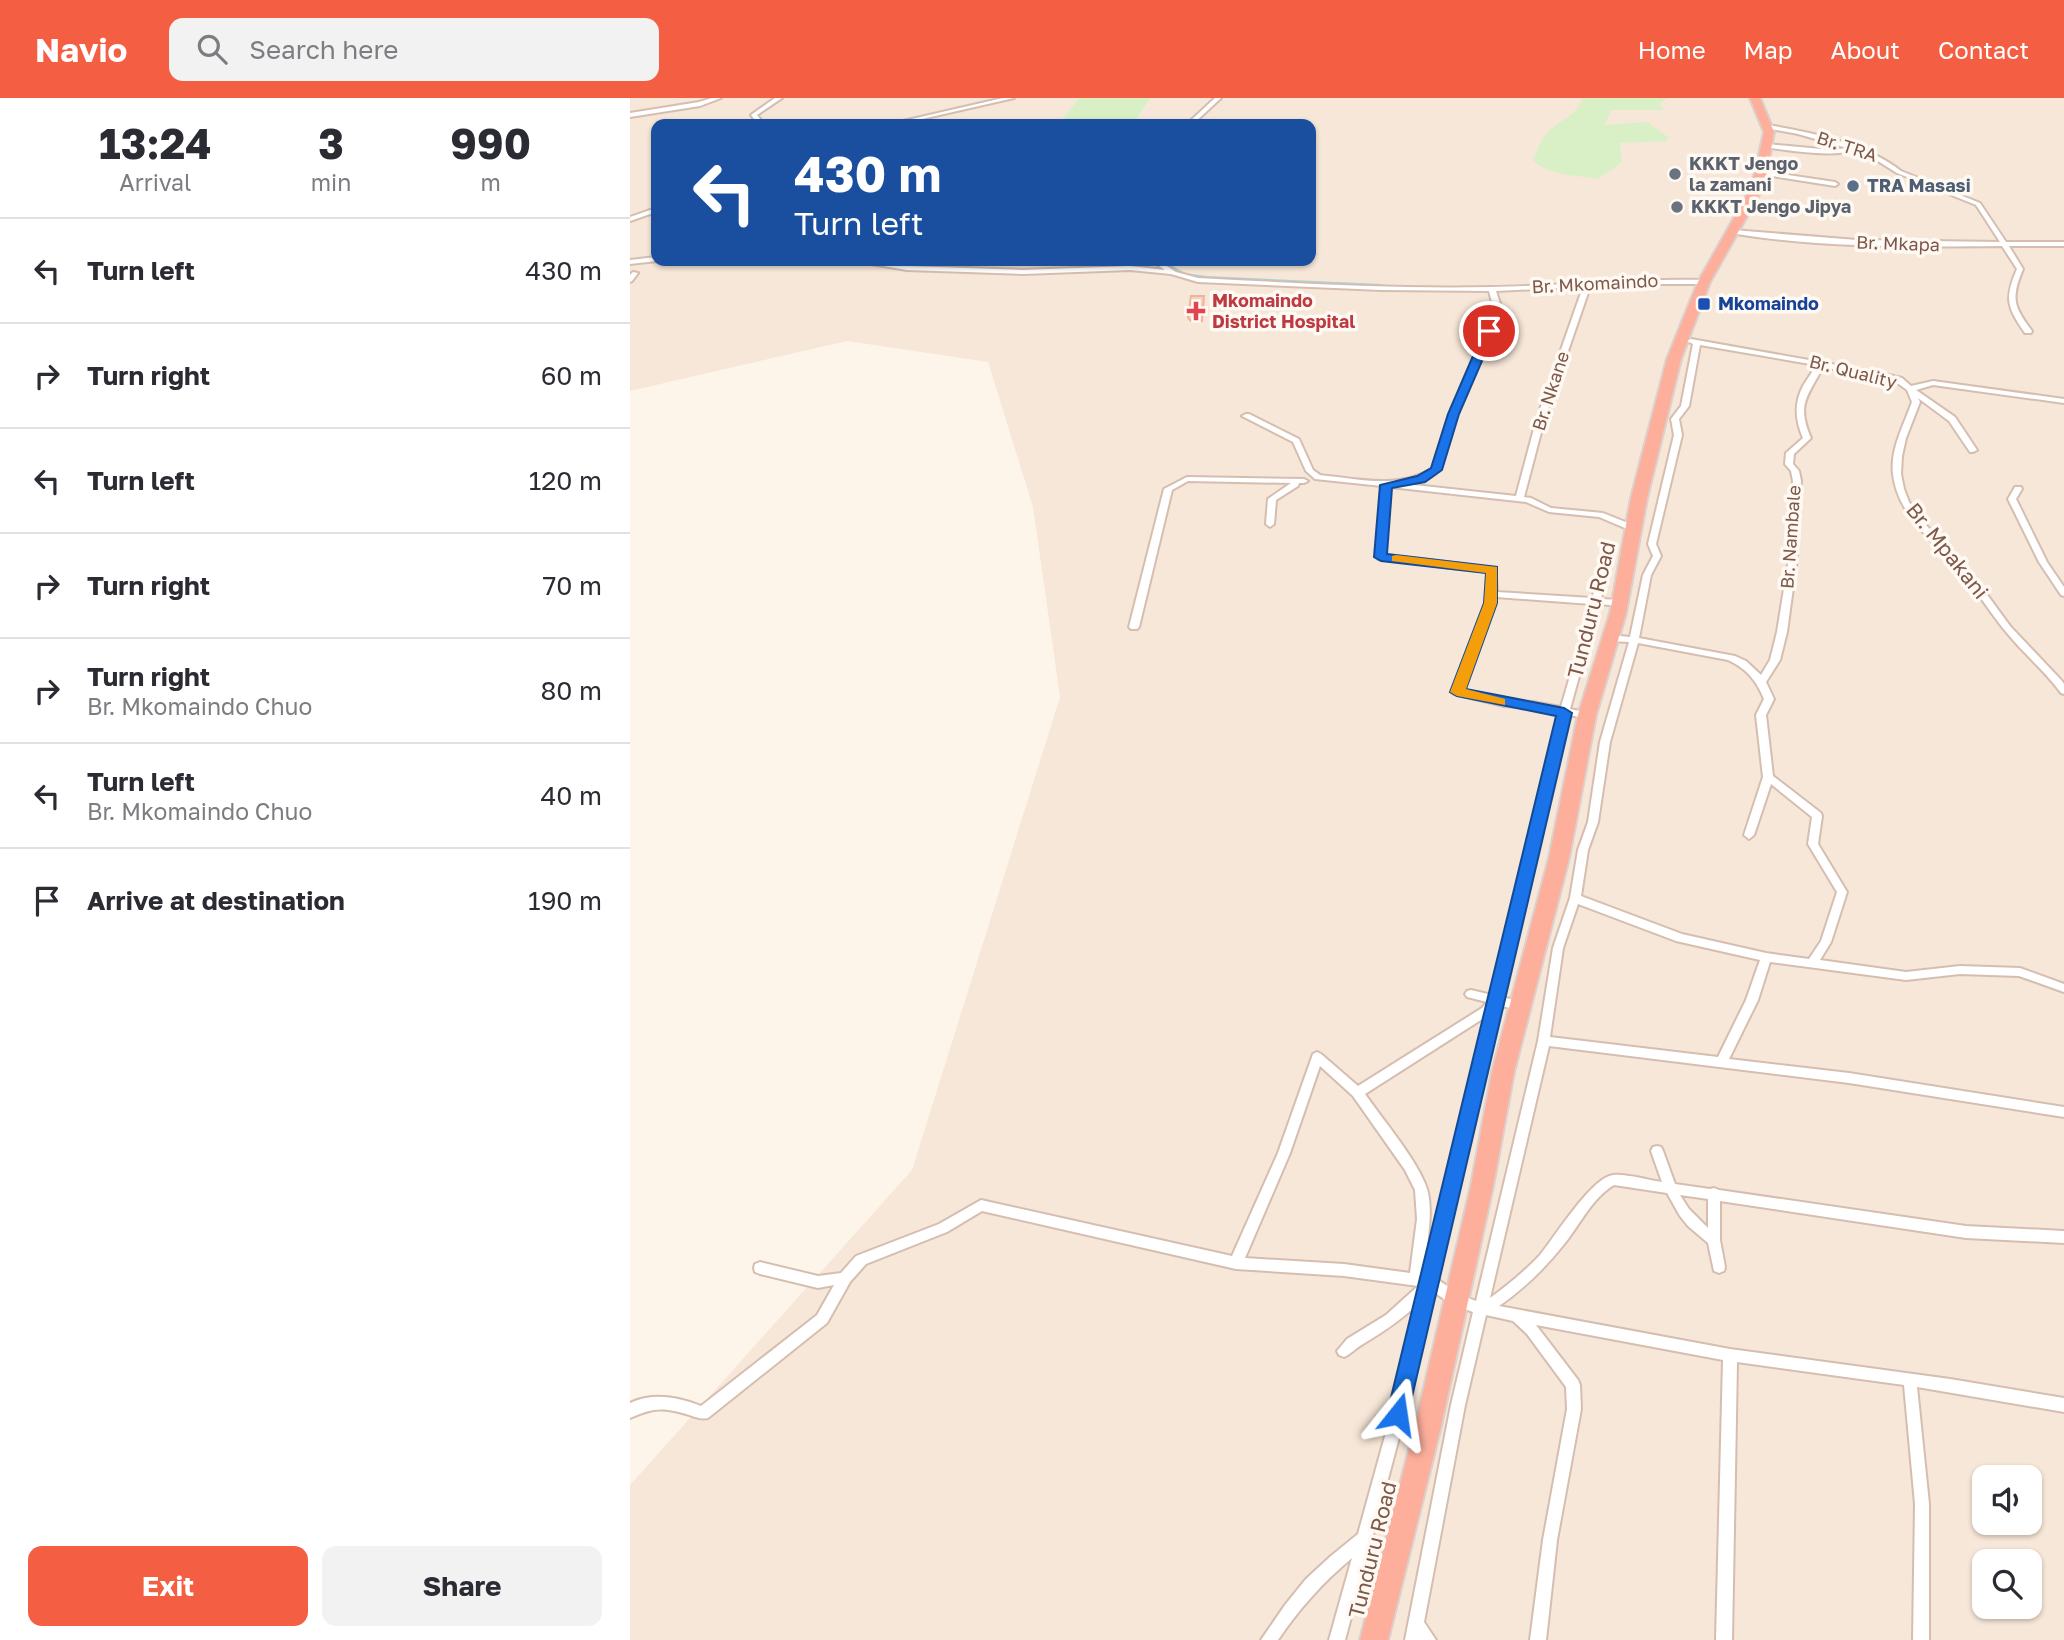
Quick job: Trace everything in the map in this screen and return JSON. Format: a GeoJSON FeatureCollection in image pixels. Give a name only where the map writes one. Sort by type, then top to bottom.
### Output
{"type":"FeatureCollection","features":[{"type":"Feature","properties":{"kind":"highway"},"geometry":{"type":"LineString","coordinates":[[1755,98],[1768,137]]}},
{"type":"Feature","properties":{"kind":"highway","name":"Tunduru Road"},"geometry":{"type":"LineString","coordinates":[[1374,1640],[1456,1300],[1503,1072],[1559,858],[1587,715],[1620,603],[1639,498],[1662,406],[1690,341],[1704,282],[1733,232],[1761,173],[1768,137]]}},
{"type":"Feature","properties":{"kind":"street"},"geometry":{"type":"LineString","coordinates":[[630,115],[700,104],[718,98]]}},
{"type":"Feature","properties":{"kind":"street"},"geometry":{"type":"LineString","coordinates":[[757,119],[754,115],[779,98]]}},
{"type":"Feature","properties":{"kind":"street"},"geometry":{"type":"LineString","coordinates":[[916,119],[1011,98]]}},
{"type":"Feature","properties":{"kind":"street"},"geometry":{"type":"LineString","coordinates":[[1195,119],[1218,98]]}},
{"type":"Feature","properties":{"kind":"street","name":"Br. TRA"},"geometry":{"type":"LineString","coordinates":[[1768,137],[1799,130],[1850,150],[1875,155],[1890,162],[1899,172],[1978,204],[2020,269],[2008,295],[2013,311],[2028,331]]}},
{"type":"Feature","properties":{"kind":"street"},"geometry":{"type":"LineString","coordinates":[[1768,137],[1832,152],[1850,150]]}},
{"type":"Feature","properties":{"kind":"street"},"geometry":{"type":"LineString","coordinates":[[1761,173],[1835,184]]}},
{"type":"Feature","properties":{"kind":"street"},"geometry":{"type":"LineString","coordinates":[[630,219],[651,213]]}},
{"type":"Feature","properties":{"kind":"street","name":"Br. Mkapa"},"geometry":{"type":"LineString","coordinates":[[1733,232],[1801,241],[1932,246],[2064,244]]}},
{"type":"Feature","properties":{"kind":"street"},"geometry":{"type":"LineString","coordinates":[[630,262],[651,260]]}},
{"type":"Feature","properties":{"kind":"street"},"geometry":{"type":"LineString","coordinates":[[895,266],[1023,272],[1130,268],[1174,273]]}},
{"type":"Feature","properties":{"kind":"street","name":"Br. Mkomaindo"},"geometry":{"type":"LineString","coordinates":[[1163,266],[1174,273],[1198,280],[1346,288],[1492,289],[1650,280],[1704,282]]}},
{"type":"Feature","properties":{"kind":"street","name":"Br. Nkane"},"geometry":{"type":"LineString","coordinates":[[1519,499],[1540,421],[1587,285]]}},
{"type":"Feature","properties":{"kind":"street"},"geometry":{"type":"LineString","coordinates":[[1386,485],[1421,479],[1436,470],[1453,414],[1498,310],[1492,289]]}},
{"type":"Feature","properties":{"kind":"street"},"geometry":{"type":"LineString","coordinates":[[1412,1640],[1458,1405],[1544,1041],[1558,948],[1575,898],[1583,850],[1593,822],[1605,742],[1649,567],[1657,556],[1651,544],[1678,435],[1675,419],[1685,406],[1690,341]]}},
{"type":"Feature","properties":{"kind":"street","name":"Br. Quality"},"geometry":{"type":"LineString","coordinates":[[1690,341],[1820,363],[1899,380],[1910,389],[1933,383],[2064,401]]}},
{"type":"Feature","properties":{"kind":"street","name":"Br. Nambale"},"geometry":{"type":"LineString","coordinates":[[1762,680],[1775,660],[1793,558],[1797,481],[1795,471],[1789,464],[1790,453],[1807,438],[1800,424],[1799,412],[1805,388],[1820,363]]}},
{"type":"Feature","properties":{"kind":"street"},"geometry":{"type":"LineString","coordinates":[[1910,389],[1952,419],[1973,450]]}},
{"type":"Feature","properties":{"kind":"street","name":"Br. Mpakani"},"geometry":{"type":"LineString","coordinates":[[1910,389],[1916,402],[1896,459],[1900,489],[1907,506],[1920,526],[1962,568],[2014,637],[2048,668],[2064,691]]}},
{"type":"Feature","properties":{"kind":"street"},"geometry":{"type":"LineString","coordinates":[[1246,416],[1296,441],[1310,471],[1318,477]]}},
{"type":"Feature","properties":{"kind":"street"},"geometry":{"type":"LineString","coordinates":[[1270,524],[1272,499],[1284,488],[1318,477],[1519,499],[1549,510],[1600,515],[1635,529]]}},
{"type":"Feature","properties":{"kind":"street"},"geometry":{"type":"LineString","coordinates":[[1134,627],[1168,489],[1187,478],[1304,481]]}},
{"type":"Feature","properties":{"kind":"street"},"geometry":{"type":"LineString","coordinates":[[1386,485],[1381,557],[1492,570],[1493,594],[1457,692],[1587,715]]}},
{"type":"Feature","properties":{"kind":"street"},"geometry":{"type":"LineString","coordinates":[[2018,489],[2012,499],[2043,562],[2064,593]]}},
{"type":"Feature","properties":{"kind":"street"},"geometry":{"type":"LineString","coordinates":[[1337,1640],[1431,1282],[1564,713],[1600,586]]}},
{"type":"Feature","properties":{"kind":"street"},"geometry":{"type":"LineString","coordinates":[[1493,594],[1620,603]]}},
{"type":"Feature","properties":{"kind":"street"},"geometry":{"type":"LineString","coordinates":[[1610,638],[1633,639],[1719,653],[1743,661],[1762,680],[1769,699],[1762,715],[1768,777],[1749,835]]}},
{"type":"Feature","properties":{"kind":"street"},"geometry":{"type":"LineString","coordinates":[[1768,777],[1817,816],[1813,844],[1842,892],[1826,942],[1812,963]]}},
{"type":"Feature","properties":{"kind":"street"},"geometry":{"type":"LineString","coordinates":[[1575,898],[1680,938],[1766,957],[1906,976],[1960,970],[2021,972],[2064,988]]}},
{"type":"Feature","properties":{"kind":"street"},"geometry":{"type":"LineString","coordinates":[[1722,1061],[1752,1000],[1766,957]]}},
{"type":"Feature","properties":{"kind":"street"},"geometry":{"type":"LineString","coordinates":[[1471,994],[1520,1006]]}},
{"type":"Feature","properties":{"kind":"street"},"geometry":{"type":"LineString","coordinates":[[1357,1093],[1486,1011],[1495,1000]]}},
{"type":"Feature","properties":{"kind":"street"},"geometry":{"type":"LineString","coordinates":[[1544,1041],[1722,1061],[2064,1112]]}},
{"type":"Feature","properties":{"kind":"street"},"geometry":{"type":"LineString","coordinates":[[1236,1264],[1284,1153],[1317,1057],[1357,1093],[1409,1166],[1421,1191],[1423,1219],[1416,1280]]}},
{"type":"Feature","properties":{"kind":"street"},"geometry":{"type":"LineString","coordinates":[[1657,1151],[1669,1187],[1685,1217],[1714,1240]]}},
{"type":"Feature","properties":{"kind":"street"},"geometry":{"type":"LineString","coordinates":[[1483,1308],[1509,1294],[1534,1272],[1603,1185],[1614,1180],[1966,1232],[2064,1237]]}},
{"type":"Feature","properties":{"kind":"street"},"geometry":{"type":"LineString","coordinates":[[1714,1193],[1714,1240],[1719,1268]]}},
{"type":"Feature","properties":{"kind":"street"},"geometry":{"type":"LineString","coordinates":[[630,1411],[636,1406],[660,1404],[687,1406],[704,1413],[822,1319],[845,1278],[861,1260],[943,1228],[981,1205],[1236,1264],[1344,1270],[1431,1282],[1456,1300],[1483,1308],[1730,1355],[1950,1385],[2064,1405]]}},
{"type":"Feature","properties":{"kind":"street"},"geometry":{"type":"LineString","coordinates":[[760,1268],[818,1282],[845,1278]]}},
{"type":"Feature","properties":{"kind":"street"},"geometry":{"type":"LineString","coordinates":[[1344,1351],[1355,1338],[1373,1332],[1395,1316],[1431,1282]]}},
{"type":"Feature","properties":{"kind":"street"},"geometry":{"type":"LineString","coordinates":[[1514,1314],[1532,1330],[1573,1385],[1574,1409],[1550,1539],[1538,1640]]}},
{"type":"Feature","properties":{"kind":"street"},"geometry":{"type":"LineString","coordinates":[[1724,1640],[1730,1355]]}},
{"type":"Feature","properties":{"kind":"street"},"geometry":{"type":"LineString","coordinates":[[1910,1381],[1922,1504],[1921,1640]]}},
{"type":"Feature","properties":{"kind":"street"},"geometry":{"type":"LineString","coordinates":[[1269,1640],[1291,1605],[1324,1569],[1365,1538]]}},
{"type":"Feature","properties":{"kind":"street"},"geometry":{"type":"LineString","coordinates":[[1416,1623],[1428,1640]]}},
{"type":"Feature","properties":{"kind":"shaded area"},"geometry":{"type":"Polygon","coordinates":[[[630,98],[1079,98],[1062,119],[651,119],[651,266],[1316,266],[1316,119],[1137,119],[1151,99],[1149,98],[2064,98],[2064,1640],[630,1640],[630,1485],[912,1170],[1060,697],[1033,507],[988,362],[847,341],[630,391],[630,98]]]}},
{"type":"Feature","properties":{"kind":"green space"},"geometry":{"type":"Polygon","coordinates":[[[1079,98],[1151,98],[1136,119],[1062,119],[1079,98]]]}},
{"type":"Feature","properties":{"kind":"green space"},"geometry":{"type":"Polygon","coordinates":[[[1580,98],[1667,98],[1660,103],[1663,110],[1611,110],[1605,125],[1647,122],[1668,137],[1667,141],[1620,143],[1622,162],[1598,179],[1546,169],[1533,160],[1543,138],[1579,106],[1582,100],[1580,98]]]}},
{"type":"Feature","properties":{"kind":"building","name":"Mkomaindo District Hospital"},"geometry":{"type":"Polygon","coordinates":[[[1191,296],[1204,296],[1202,321],[1191,321],[1188,318],[1191,296]]]}},
{"type":"Feature","properties":{"kind":"waterway"},"geometry":{"type":"LineString","coordinates":[[1171,266],[1185,274],[1207,277],[1382,285]]}},
{"type":"Feature","properties":{"kind":"slow traffic"},"geometry":{"type":"LineString","coordinates":[[1396,559],[1492,570],[1493,594],[1457,692],[1500,702]]}},
{"type":"Feature","properties":{"kind":"place","name":"KKKT Jengo la zamani"},"geometry":{"type":"Point","coordinates":[1675,174]}},
{"type":"Feature","properties":{"kind":"place","name":"TRA Masasi"},"geometry":{"type":"Point","coordinates":[1853,186]}},
{"type":"Feature","properties":{"kind":"place","name":"KKKT Jengo Jipya"},"geometry":{"type":"Point","coordinates":[1677,207]}},
{"type":"Feature","properties":{"kind":"place","name":"Mkomaindo"},"geometry":{"type":"Point","coordinates":[1704,304]}},
{"type":"Feature","properties":{"kind":"place","name":"Mkomaindo District Hospital"},"geometry":{"type":"Point","coordinates":[1196,311]}},
{"type":"Feature","properties":{"kind":"route"},"geometry":{"type":"LineString","coordinates":[[1398,1414],[1564,713],[1457,692],[1493,594],[1492,570],[1381,557],[1386,485],[1421,479],[1436,470],[1453,414],[1489,331]]}}]}
